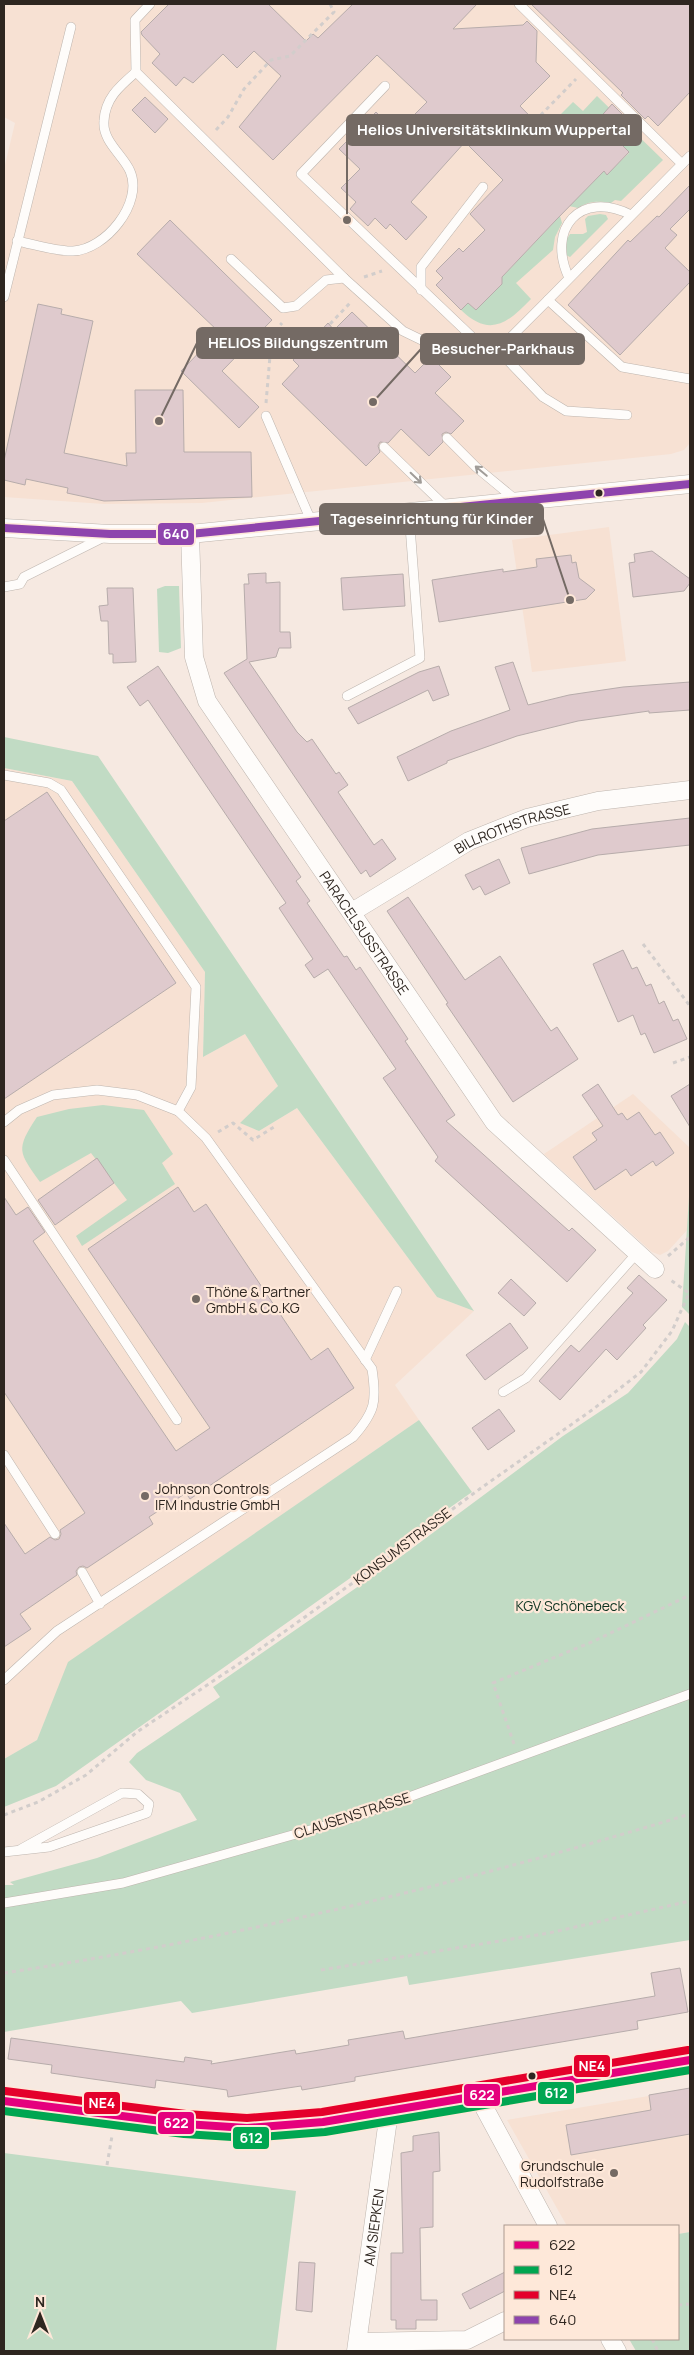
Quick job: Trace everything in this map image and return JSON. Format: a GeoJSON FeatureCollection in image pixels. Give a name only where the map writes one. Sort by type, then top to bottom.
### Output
{"type":"FeatureCollection","features":[{"type":"Feature","properties":{"kind":"street"},"geometry":{"type":"LineString","coordinates":[[4,528],[110,534],[190,534],[690,484]]}},
{"type":"Feature","properties":{"kind":"street","name":"PARACELSUSSTRASSE"},"geometry":{"type":"LineString","coordinates":[[190,534],[194,657],[207,701],[494,1122],[655,1269]]}},
{"type":"Feature","properties":{"kind":"street","name":"BILLROTHSTRASSE"},"geometry":{"type":"LineString","coordinates":[[352,912],[468,841],[527,818],[598,801],[690,790]]}},
{"type":"Feature","properties":{"kind":"street"},"geometry":{"type":"LineString","coordinates":[[4,2101],[117,2116],[247,2128],[323,2122],[690,2060]]}},
{"type":"Feature","properties":{"kind":"street"},"geometry":{"type":"LineString","coordinates":[[478,2096],[547,2225]]}},
{"type":"Feature","properties":{"kind":"street","name":"AM SIEPKEN"},"geometry":{"type":"LineString","coordinates":[[388,2112],[357,2346],[467,2340],[504,2322]]}},
{"type":"Feature","properties":{"kind":"street"},"geometry":{"type":"LineString","coordinates":[[611,2340],[617,2351]]}},
{"type":"Feature","properties":{"kind":"lane"},"geometry":{"type":"LineString","coordinates":[[150,4],[134,20],[136,72],[360,293],[403,331],[440,349],[476,355],[494,352],[690,156]]}},
{"type":"Feature","properties":{"kind":"lane"},"geometry":{"type":"LineString","coordinates":[[519,4],[682,164]]}},
{"type":"Feature","properties":{"kind":"lane"},"geometry":{"type":"LineString","coordinates":[[4,297],[16,241],[71,27]]}},
{"type":"Feature","properties":{"kind":"lane"},"geometry":{"type":"LineString","coordinates":[[16,241],[73,251],[93,246],[108,234],[126,213],[134,192],[130,172],[110,142],[103,124],[106,106],[115,90],[136,72]]}},
{"type":"Feature","properties":{"kind":"lane"},"geometry":{"type":"LineString","coordinates":[[385,86],[301,174],[421,290],[494,352],[543,397],[566,411],[627,415]]}},
{"type":"Feature","properties":{"kind":"lane"},"geometry":{"type":"LineString","coordinates":[[421,290],[421,267],[483,188]]}},
{"type":"Feature","properties":{"kind":"lane"},"geometry":{"type":"LineString","coordinates":[[569,278],[563,265],[560,246],[563,232],[572,217],[593,207],[622,210],[631,215]]}},
{"type":"Feature","properties":{"kind":"lane"},"geometry":{"type":"LineString","coordinates":[[231,259],[282,308],[296,306],[326,280],[344,278]]}},
{"type":"Feature","properties":{"kind":"lane"},"geometry":{"type":"LineString","coordinates":[[548,300],[622,367],[690,379]]}},
{"type":"Feature","properties":{"kind":"lane"},"geometry":{"type":"LineString","coordinates":[[266,416],[312,522]]}},
{"type":"Feature","properties":{"kind":"lane"},"geometry":{"type":"LineString","coordinates":[[447,438],[476,467],[518,501]]}},
{"type":"Feature","properties":{"kind":"lane"},"geometry":{"type":"LineString","coordinates":[[384,447],[448,509]]}},
{"type":"Feature","properties":{"kind":"lane"},"geometry":{"type":"LineString","coordinates":[[347,696],[420,658],[409,513]]}},
{"type":"Feature","properties":{"kind":"lane"},"geometry":{"type":"LineString","coordinates":[[4,587],[20,584],[24,577],[110,534]]}},
{"type":"Feature","properties":{"kind":"lane"},"geometry":{"type":"LineString","coordinates":[[4,775],[50,782],[62,790],[196,987],[191,1087],[178,1111]]}},
{"type":"Feature","properties":{"kind":"lane"},"geometry":{"type":"LineString","coordinates":[[4,1122],[19,1110],[52,1095],[97,1090],[137,1095],[178,1111],[206,1138],[372,1369],[376,1394],[368,1419],[353,1437],[57,1631],[4,1680]]}},
{"type":"Feature","properties":{"kind":"lane"},"geometry":{"type":"LineString","coordinates":[[4,1160],[177,1420]]}},
{"type":"Feature","properties":{"kind":"lane"},"geometry":{"type":"LineString","coordinates":[[502,1392],[526,1378],[637,1253]]}},
{"type":"Feature","properties":{"kind":"lane"},"geometry":{"type":"LineString","coordinates":[[365,1360],[397,1291]]}},
{"type":"Feature","properties":{"kind":"lane"},"geometry":{"type":"LineString","coordinates":[[4,1455],[55,1534]]}},
{"type":"Feature","properties":{"kind":"lane"},"geometry":{"type":"LineString","coordinates":[[82,1572],[100,1604]]}},
{"type":"Feature","properties":{"kind":"lane","name":"CLAUSENSTRASSE"},"geometry":{"type":"LineString","coordinates":[[4,1903],[123,1883],[349,1819],[690,1694]]}},
{"type":"Feature","properties":{"kind":"lane"},"geometry":{"type":"LineString","coordinates":[[4,1852],[49,1847],[147,1813],[149,1804],[138,1794],[122,1793],[21,1849]]}},
{"type":"Feature","properties":{"kind":"path"},"geometry":{"type":"LineString","coordinates":[[205,142],[228,117],[244,90],[271,60],[290,56],[334,12],[330,4]]}},
{"type":"Feature","properties":{"kind":"path"},"geometry":{"type":"LineString","coordinates":[[536,121],[585,69]]}},
{"type":"Feature","properties":{"kind":"path"},"geometry":{"type":"LineString","coordinates":[[344,278],[362,278],[381,272],[394,262]]}},
{"type":"Feature","properties":{"kind":"path"},"geometry":{"type":"LineString","coordinates":[[330,324],[360,293]]}},
{"type":"Feature","properties":{"kind":"path"},"geometry":{"type":"LineString","coordinates":[[266,416],[270,356],[275,348],[267,340],[283,322],[282,308]]}},
{"type":"Feature","properties":{"kind":"path"},"geometry":{"type":"LineString","coordinates":[[643,944],[690,1006]]}},
{"type":"Feature","properties":{"kind":"path"},"geometry":{"type":"LineString","coordinates":[[673,1063],[690,1057]]}},
{"type":"Feature","properties":{"kind":"path"},"geometry":{"type":"LineString","coordinates":[[206,1138],[233,1123],[253,1140],[274,1127]]}},
{"type":"Feature","properties":{"kind":"path"},"geometry":{"type":"LineString","coordinates":[[655,1269],[690,1237],[690,1232]]}},
{"type":"Feature","properties":{"kind":"path","name":"KONSUMSTRASSE"},"geometry":{"type":"LineString","coordinates":[[4,1815],[38,1802],[86,1775],[137,1732],[246,1659],[361,1577],[481,1488],[592,1410],[641,1372],[672,1331],[689,1294],[655,1269]]}},
{"type":"Feature","properties":{"kind":"path"},"geometry":{"type":"LineString","coordinates":[[519,1756],[492,1683],[594,1641],[690,1595]]}},
{"type":"Feature","properties":{"kind":"path"},"geometry":{"type":"LineString","coordinates":[[4,1974],[168,1945],[318,1915],[490,1872],[690,1814]]}},
{"type":"Feature","properties":{"kind":"path"},"geometry":{"type":"LineString","coordinates":[[321,1970],[549,1933],[690,1901]]}},
{"type":"Feature","properties":{"kind":"path"},"geometry":{"type":"LineString","coordinates":[[107,2165],[117,2116]]}},
{"type":"Feature","properties":{"kind":"shaded area"},"geometry":{"type":"Polygon","coordinates":[[[4,4],[690,4],[690,443],[684,450],[671,454],[202,503],[104,504],[4,497],[4,169],[15,123],[4,117],[4,4]]]}},
{"type":"Feature","properties":{"kind":"shaded area"},"geometry":{"type":"Polygon","coordinates":[[[609,527],[626,661],[532,672],[512,540],[609,527]]]}},
{"type":"Feature","properties":{"kind":"shaded area"},"geometry":{"type":"Polygon","coordinates":[[[4,768],[72,781],[205,972],[203,1057],[245,1034],[278,1086],[241,1123],[259,1131],[297,1108],[437,1297],[474,1311],[395,1385],[419,1420],[69,1662],[37,1740],[4,1759],[4,768]]]}},
{"type":"Feature","properties":{"kind":"shaded area"},"geometry":{"type":"Polygon","coordinates":[[[633,1094],[690,1148],[688,1229],[668,1251],[660,1255],[652,1252],[544,1154],[633,1094]]]}},
{"type":"Feature","properties":{"kind":"shaded area","name":"Grundschule Rudolfstraße"},"geometry":{"type":"Polygon","coordinates":[[[690,2089],[690,2232],[679,2234],[679,2225],[566,2225],[507,2120],[690,2089]]]}},
{"type":"Feature","properties":{"kind":"green space"},"geometry":{"type":"Polygon","coordinates":[[[597,96],[663,160],[621,201],[615,200],[611,203],[594,202],[578,208],[569,206],[604,171],[607,174],[629,153],[621,144],[628,137],[604,114],[597,121],[589,114],[567,136],[553,122],[573,102],[583,111],[597,96]]]}},
{"type":"Feature","properties":{"kind":"green space"},"geometry":{"type":"Polygon","coordinates":[[[606,215],[608,219],[570,257],[566,255],[565,242],[570,234],[583,234],[587,232],[585,219],[588,216],[606,215]]]}},
{"type":"Feature","properties":{"kind":"green space"},"geometry":{"type":"Polygon","coordinates":[[[560,216],[562,223],[555,237],[553,250],[516,283],[531,299],[523,308],[506,320],[490,325],[471,319],[461,310],[468,303],[476,310],[502,277],[560,216]]]}},
{"type":"Feature","properties":{"kind":"green space"},"geometry":{"type":"Polygon","coordinates":[[[165,586],[179,586],[181,648],[168,653],[159,652],[157,589],[165,586]]]}},
{"type":"Feature","properties":{"kind":"green space"},"geometry":{"type":"Polygon","coordinates":[[[4,737],[98,756],[474,1311],[437,1297],[297,1108],[259,1131],[240,1123],[278,1086],[245,1034],[203,1057],[205,972],[72,781],[4,768],[4,737]]]}},
{"type":"Feature","properties":{"kind":"green space"},"geometry":{"type":"Polygon","coordinates":[[[103,1105],[144,1110],[173,1154],[162,1163],[175,1184],[82,1246],[76,1236],[127,1200],[91,1153],[40,1182],[24,1157],[22,1151],[23,1144],[37,1117],[69,1109],[103,1105]]]}},
{"type":"Feature","properties":{"kind":"green space"},"geometry":{"type":"Polygon","coordinates":[[[690,1181],[690,1315],[682,1307],[690,1181]]]}},
{"type":"Feature","properties":{"kind":"green space","name":"KGV Schönebeck"},"geometry":{"type":"Polygon","coordinates":[[[685,1322],[690,1327],[690,1940],[409,1985],[407,1976],[192,2013],[181,2001],[4,2032],[4,1885],[14,1885],[10,1882],[97,1858],[197,1820],[180,1793],[146,1780],[129,1762],[137,1753],[220,1697],[213,1687],[395,1561],[563,1436],[628,1393],[677,1339],[685,1322]]]}},
{"type":"Feature","properties":{"kind":"green space"},"geometry":{"type":"Polygon","coordinates":[[[419,1420],[472,1492],[56,1786],[4,1807],[4,1759],[37,1740],[68,1662],[419,1420]]]}},
{"type":"Feature","properties":{"kind":"green space"},"geometry":{"type":"Polygon","coordinates":[[[4,2153],[296,2191],[276,2351],[4,2351],[4,2153]]]}},
{"type":"Feature","properties":{"kind":"green space"},"geometry":{"type":"Polygon","coordinates":[[[690,2232],[690,2351],[636,2351],[630,2340],[679,2340],[679,2234],[690,2232]]]}},
{"type":"Feature","properties":{"kind":"building"},"geometry":{"type":"Polygon","coordinates":[[[169,4],[268,4],[306,41],[313,34],[318,38],[353,4],[477,4],[453,29],[523,25],[527,21],[537,31],[536,62],[550,76],[520,106],[558,145],[589,114],[597,121],[612,104],[636,128],[621,144],[629,152],[607,175],[604,171],[556,220],[502,277],[502,284],[476,310],[468,303],[461,310],[436,285],[443,278],[436,271],[459,248],[463,252],[485,230],[470,214],[503,180],[465,142],[411,202],[427,217],[406,240],[390,224],[386,229],[375,218],[368,226],[350,209],[356,202],[341,188],[360,169],[339,149],[376,112],[396,133],[427,102],[377,55],[273,160],[239,127],[281,76],[254,51],[237,68],[223,54],[193,83],[184,77],[176,86],[152,63],[160,54],[141,32],[169,4]]]}},
{"type":"Feature","properties":{"kind":"building"},"geometry":{"type":"Polygon","coordinates":[[[531,4],[690,4],[690,92],[658,126],[648,116],[645,119],[621,95],[623,93],[531,4]]]}},
{"type":"Feature","properties":{"kind":"building"},"geometry":{"type":"Polygon","coordinates":[[[145,97],[168,119],[155,133],[132,110],[145,97]]]}},
{"type":"Feature","properties":{"kind":"building"},"geometry":{"type":"Polygon","coordinates":[[[690,185],[690,209],[670,229],[677,235],[665,248],[690,272],[690,282],[620,355],[568,305],[628,240],[630,242],[657,216],[659,217],[690,185]]]}},
{"type":"Feature","properties":{"kind":"building"},"geometry":{"type":"Polygon","coordinates":[[[170,220],[272,320],[222,371],[259,407],[239,428],[181,371],[219,332],[137,254],[170,220]]]}},
{"type":"Feature","properties":{"kind":"building"},"geometry":{"type":"Polygon","coordinates":[[[38,304],[62,309],[61,314],[93,321],[64,453],[127,466],[126,453],[136,453],[135,390],[183,390],[184,452],[251,452],[252,497],[104,501],[67,493],[68,488],[26,479],[25,485],[4,480],[4,461],[38,304]]]}},
{"type":"Feature","properties":{"kind":"building"},"geometry":{"type":"Polygon","coordinates":[[[352,312],[415,373],[431,357],[451,377],[435,393],[464,421],[451,434],[446,432],[442,434],[443,442],[429,456],[401,429],[388,443],[380,442],[378,446],[380,452],[366,466],[282,384],[299,366],[293,360],[328,323],[334,330],[352,312]]]}},
{"type":"Feature","properties":{"kind":"building"},"geometry":{"type":"Polygon","coordinates":[[[652,551],[690,579],[690,583],[684,591],[633,597],[629,563],[635,562],[634,554],[652,551]]]}},
{"type":"Feature","properties":{"kind":"building"},"geometry":{"type":"Polygon","coordinates":[[[571,555],[572,563],[576,562],[579,578],[595,590],[586,599],[439,622],[432,580],[503,569],[503,572],[537,567],[536,559],[571,555]]]}},
{"type":"Feature","properties":{"kind":"building"},"geometry":{"type":"Polygon","coordinates":[[[266,573],[266,583],[280,582],[280,632],[290,632],[291,648],[279,648],[276,657],[249,662],[297,732],[307,742],[312,739],[336,774],[339,772],[348,785],[338,792],[374,845],[382,839],[396,859],[370,877],[366,870],[361,874],[224,673],[247,659],[244,584],[249,584],[248,574],[266,573]]]}},
{"type":"Feature","properties":{"kind":"building"},"geometry":{"type":"Polygon","coordinates":[[[403,574],[405,606],[343,610],[341,578],[403,574]]]}},
{"type":"Feature","properties":{"kind":"building"},"geometry":{"type":"Polygon","coordinates":[[[107,588],[133,588],[136,662],[113,663],[113,654],[109,654],[108,621],[101,621],[99,606],[108,605],[107,588]]]}},
{"type":"Feature","properties":{"kind":"building"},"geometry":{"type":"Polygon","coordinates":[[[513,662],[528,705],[569,695],[623,687],[690,682],[690,710],[649,713],[649,711],[578,721],[517,736],[447,761],[447,763],[408,781],[397,757],[451,731],[510,710],[495,667],[513,662]]]}},
{"type":"Feature","properties":{"kind":"building"},"geometry":{"type":"Polygon","coordinates":[[[158,666],[301,877],[296,881],[310,901],[307,903],[344,957],[347,956],[356,970],[360,967],[408,1039],[405,1041],[455,1115],[446,1121],[569,1231],[572,1228],[596,1250],[567,1282],[435,1161],[438,1157],[383,1078],[396,1069],[328,969],[314,978],[305,965],[313,959],[279,908],[286,903],[148,700],[140,706],[127,687],[158,666]]]}},
{"type":"Feature","properties":{"kind":"building"},"geometry":{"type":"Polygon","coordinates":[[[439,666],[449,695],[433,701],[428,690],[358,724],[348,708],[419,672],[439,666]]]}},
{"type":"Feature","properties":{"kind":"building"},"geometry":{"type":"Polygon","coordinates":[[[47,792],[176,983],[4,1099],[4,821],[47,792]]]}},
{"type":"Feature","properties":{"kind":"building"},"geometry":{"type":"Polygon","coordinates":[[[690,818],[690,845],[598,855],[529,874],[521,848],[592,829],[690,818]]]}},
{"type":"Feature","properties":{"kind":"building"},"geometry":{"type":"Polygon","coordinates":[[[499,859],[510,883],[485,895],[480,886],[473,890],[465,875],[499,859]]]}},
{"type":"Feature","properties":{"kind":"building"},"geometry":{"type":"Polygon","coordinates":[[[408,897],[465,980],[500,956],[551,1031],[557,1027],[578,1059],[513,1102],[446,1004],[448,1003],[387,911],[408,897]]]}},
{"type":"Feature","properties":{"kind":"building"},"geometry":{"type":"Polygon","coordinates":[[[623,950],[632,969],[637,967],[646,986],[651,984],[659,1004],[664,1001],[673,1021],[678,1019],[687,1039],[654,1053],[645,1033],[641,1035],[633,1015],[618,1022],[593,964],[623,950]]]}},
{"type":"Feature","properties":{"kind":"building"},"geometry":{"type":"Polygon","coordinates":[[[598,1084],[618,1115],[622,1113],[627,1120],[639,1112],[655,1135],[660,1132],[674,1153],[656,1166],[653,1161],[631,1176],[626,1169],[595,1190],[573,1157],[597,1140],[592,1133],[603,1126],[582,1095],[598,1084]]]}},
{"type":"Feature","properties":{"kind":"building"},"geometry":{"type":"Polygon","coordinates":[[[690,1084],[690,1127],[671,1096],[690,1084]]]}},
{"type":"Feature","properties":{"kind":"building"},"geometry":{"type":"Polygon","coordinates":[[[97,1158],[114,1183],[55,1225],[38,1200],[97,1158]]]}},
{"type":"Feature","properties":{"kind":"building"},"geometry":{"type":"Polygon","coordinates":[[[178,1187],[194,1212],[206,1204],[311,1360],[328,1348],[354,1388],[190,1499],[186,1493],[149,1517],[153,1524],[87,1568],[79,1567],[76,1571],[77,1575],[20,1614],[31,1629],[4,1647],[4,1523],[25,1554],[50,1537],[55,1540],[59,1539],[60,1530],[85,1513],[4,1392],[4,1197],[16,1215],[28,1207],[45,1232],[33,1241],[176,1451],[210,1428],[88,1249],[178,1187]]]}},
{"type":"Feature","properties":{"kind":"building"},"geometry":{"type":"Polygon","coordinates":[[[639,1275],[667,1300],[643,1325],[646,1328],[617,1360],[606,1349],[560,1400],[539,1381],[571,1345],[579,1352],[633,1293],[627,1288],[639,1275]]]}},
{"type":"Feature","properties":{"kind":"building"},"geometry":{"type":"Polygon","coordinates":[[[511,1279],[536,1303],[524,1316],[498,1293],[511,1279]]]}},
{"type":"Feature","properties":{"kind":"building"},"geometry":{"type":"Polygon","coordinates":[[[510,1323],[528,1348],[485,1380],[466,1355],[510,1323]]]}},
{"type":"Feature","properties":{"kind":"building"},"geometry":{"type":"Polygon","coordinates":[[[499,1409],[515,1431],[488,1450],[472,1428],[499,1409]]]}},
{"type":"Feature","properties":{"kind":"building"},"geometry":{"type":"Polygon","coordinates":[[[680,1968],[688,2012],[637,2021],[638,2029],[355,2077],[355,2081],[302,2090],[301,2086],[228,2097],[227,2090],[156,2080],[155,2088],[51,2073],[52,2065],[8,2059],[11,2038],[184,2062],[185,2057],[212,2061],[211,2064],[295,2050],[296,2054],[349,2045],[348,2040],[403,2031],[405,2039],[655,1996],[651,1973],[680,1968]]]}},
{"type":"Feature","properties":{"kind":"building"},"geometry":{"type":"Polygon","coordinates":[[[690,2088],[690,2134],[571,2155],[566,2125],[651,2110],[649,2095],[690,2088]]]}},
{"type":"Feature","properties":{"kind":"building"},"geometry":{"type":"Polygon","coordinates":[[[439,2132],[440,2171],[433,2172],[433,2227],[420,2228],[421,2300],[437,2300],[437,2320],[416,2320],[416,2329],[396,2329],[396,2320],[391,2320],[391,2253],[403,2253],[401,2153],[413,2151],[413,2136],[439,2132]]]}},
{"type":"Feature","properties":{"kind":"building"},"geometry":{"type":"Polygon","coordinates":[[[299,2262],[315,2263],[312,2312],[296,2310],[299,2262]]]}},
{"type":"Feature","properties":{"kind":"building"},"geometry":{"type":"Polygon","coordinates":[[[504,2273],[504,2292],[470,2309],[462,2294],[504,2273]]]}},
{"type":"Feature","properties":{"kind":"transit line","name":"640"},"geometry":{"type":"LineString","coordinates":[[4,528],[110,534],[190,534],[690,484]]}},
{"type":"Feature","properties":{"kind":"transit line","name":"NE4"},"geometry":{"type":"LineString","coordinates":[[5,2091],[186,2114],[247,2118],[322,2112],[688,2050]]}},
{"type":"Feature","properties":{"kind":"transit line","name":"622"},"geometry":{"type":"LineString","coordinates":[[4,2101],[185,2124],[247,2128],[323,2122],[690,2060]]}},
{"type":"Feature","properties":{"kind":"transit line","name":"612"},"geometry":{"type":"LineString","coordinates":[[4,2111],[184,2134],[248,2138],[325,2132],[690,2070]]}},
{"type":"Feature","properties":{"kind":"place","name":"Helios Universitätsklinkum Wuppertal"},"geometry":{"type":"Point","coordinates":[347,220]}},
{"type":"Feature","properties":{"kind":"place","name":"Besucher-Parkhaus"},"geometry":{"type":"Point","coordinates":[373,402]}},
{"type":"Feature","properties":{"kind":"place","name":"HELIOS Bildungszentrum"},"geometry":{"type":"Point","coordinates":[159,421]}},
{"type":"Feature","properties":{"kind":"place","name":"Tageseinrichtung für Kinder"},"geometry":{"type":"Point","coordinates":[570,600]}},
{"type":"Feature","properties":{"kind":"place","name":"Thöne & Partner GmbH & Co.KG"},"geometry":{"type":"Point","coordinates":[196,1299]}},
{"type":"Feature","properties":{"kind":"place","name":"Johnson Controls IFM Industrie GmbH"},"geometry":{"type":"Point","coordinates":[145,1496]}},
{"type":"Feature","properties":{"kind":"place","name":"Grundschule Rudolfstraße"},"geometry":{"type":"Point","coordinates":[614,2173]}}]}
